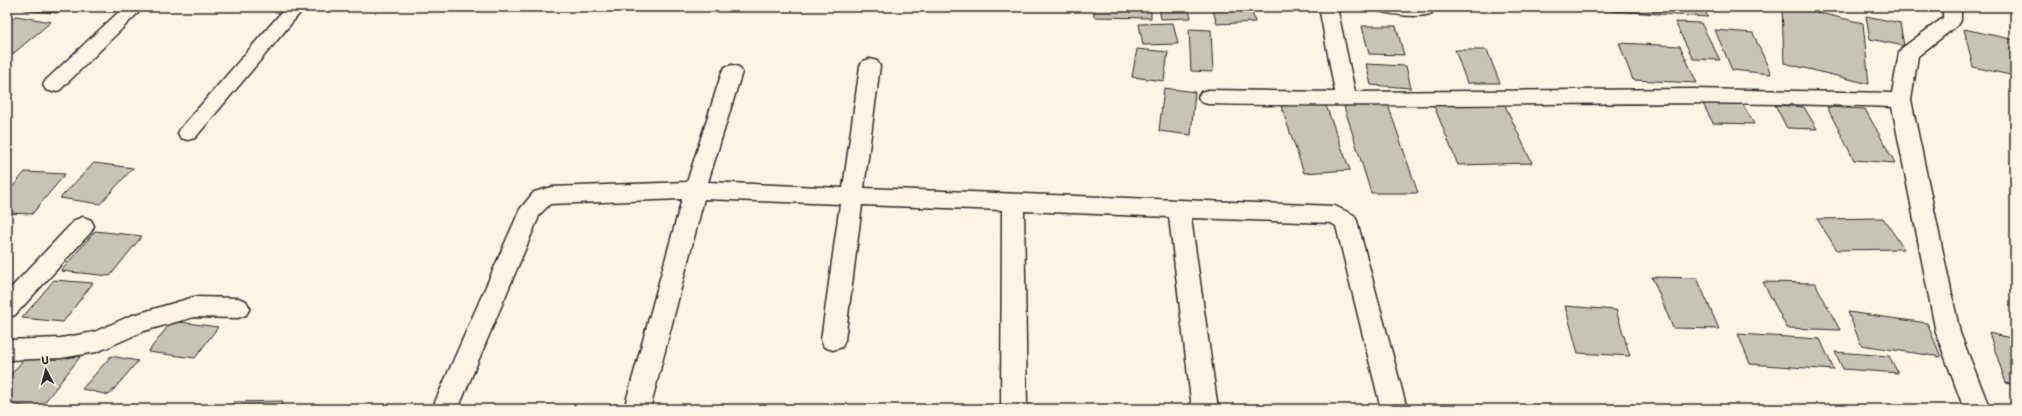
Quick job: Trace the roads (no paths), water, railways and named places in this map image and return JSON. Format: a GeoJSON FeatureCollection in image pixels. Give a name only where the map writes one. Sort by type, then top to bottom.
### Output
{"type":"FeatureCollection","features":[{"type":"Feature","properties":{"kind":"street"},"geometry":{"type":"LineString","coordinates":[[53,85],[135,7]]}},
{"type":"Feature","properties":{"kind":"street"},"geometry":{"type":"LineString","coordinates":[[188,133],[296,7]]}},
{"type":"Feature","properties":{"kind":"street"},"geometry":{"type":"LineString","coordinates":[[1328,7],[1346,99]]}},
{"type":"Feature","properties":{"kind":"street"},"geometry":{"type":"LineString","coordinates":[[1386,7],[1424,10]]}},
{"type":"Feature","properties":{"kind":"street"},"geometry":{"type":"LineString","coordinates":[[1952,7],[1952,20],[1909,53],[1901,100],[1948,333],[1977,409]]}},
{"type":"Feature","properties":{"kind":"street"},"geometry":{"type":"LineString","coordinates":[[833,340],[870,66]]}},
{"type":"Feature","properties":{"kind":"street"},"geometry":{"type":"LineString","coordinates":[[637,409],[695,190],[732,72]]}},
{"type":"Feature","properties":{"kind":"street"},"geometry":{"type":"LineString","coordinates":[[1208,97],[1346,99],[1543,96],[1816,96],[1901,100]]}},
{"type":"Feature","properties":{"kind":"street"},"geometry":{"type":"LineString","coordinates":[[445,409],[531,209],[542,198],[552,195],[695,190],[1335,215],[1346,221],[1394,409]]}},
{"type":"Feature","properties":{"kind":"street"},"geometry":{"type":"LineString","coordinates":[[1013,202],[1014,409]]}},
{"type":"Feature","properties":{"kind":"street"},"geometry":{"type":"LineString","coordinates":[[1179,209],[1205,409]]}},
{"type":"Feature","properties":{"kind":"street"},"geometry":{"type":"LineString","coordinates":[[7,308],[84,226]]}},
{"type":"Feature","properties":{"kind":"street"},"geometry":{"type":"LineString","coordinates":[[7,350],[61,348],[97,342],[138,323],[194,307],[238,308]]}}]}
